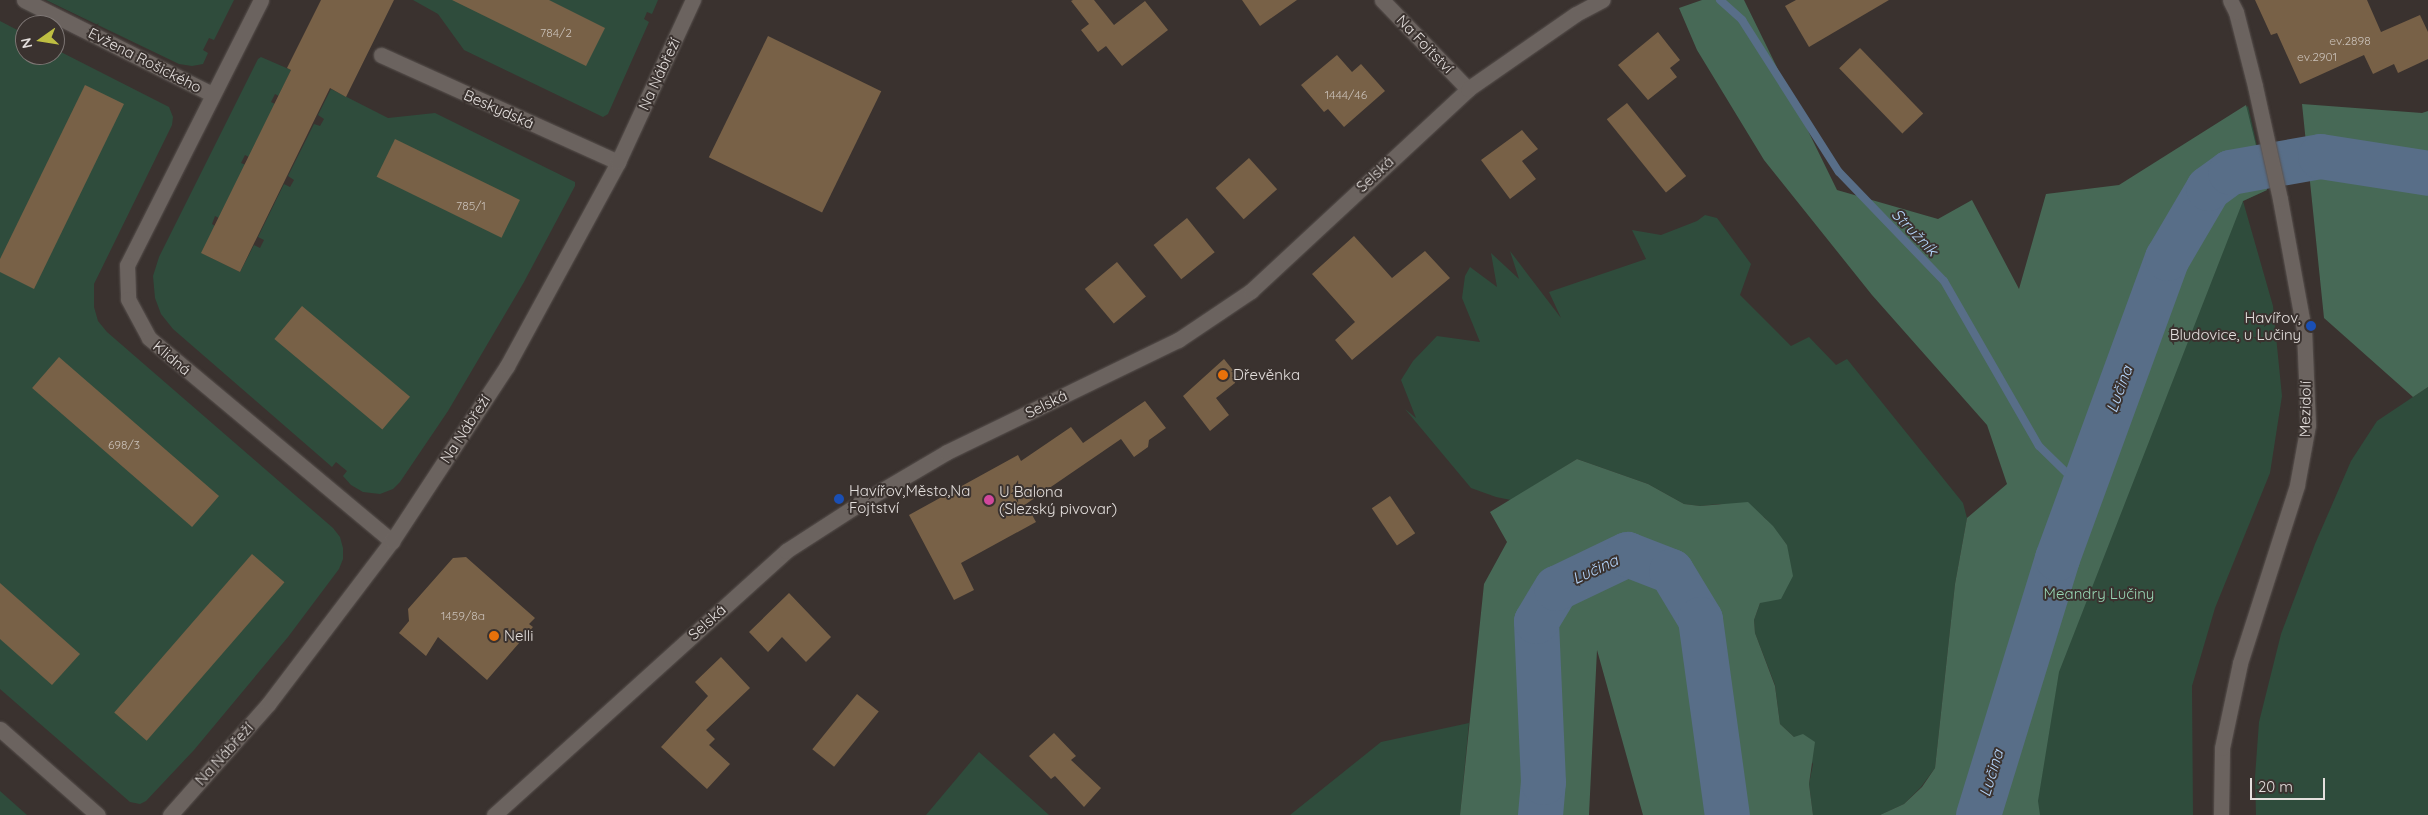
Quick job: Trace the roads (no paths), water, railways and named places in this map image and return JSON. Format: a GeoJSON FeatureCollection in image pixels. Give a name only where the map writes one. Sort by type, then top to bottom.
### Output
{"type":"FeatureCollection","features":[{"type":"Feature","properties":{"kind":"street","name":"Evžena Rošického"},"geometry":{"type":"LineString","coordinates":[[24,0],[212,94]]}},
{"type":"Feature","properties":{"kind":"street","name":"Klidná"},"geometry":{"type":"LineString","coordinates":[[261,0],[127,264],[128,299],[149,338],[392,541]]}},
{"type":"Feature","properties":{"kind":"street","name":"Na Nábřeží"},"geometry":{"type":"LineString","coordinates":[[170,815],[269,703],[392,541],[507,366],[618,162],[693,0]]}},
{"type":"Feature","properties":{"kind":"street","name":"Na Fojtství"},"geometry":{"type":"LineString","coordinates":[[1382,0],[1468,89]]}},
{"type":"Feature","properties":{"kind":"street","name":"Selská"},"geometry":{"type":"LineString","coordinates":[[494,815],[786,551],[857,505],[947,452],[1178,340],[1251,291],[1468,89],[1576,14],[1602,0]]}},
{"type":"Feature","properties":{"kind":"street","name":"Mezidolí"},"geometry":{"type":"LineString","coordinates":[[2221,815],[2222,748],[2240,663],[2297,485],[2308,426],[2304,330],[2280,199],[2255,86],[2236,12],[2230,0]]}},
{"type":"Feature","properties":{"kind":"street","name":"Beskydská"},"geometry":{"type":"LineString","coordinates":[[381,56],[618,162]]}},
{"type":"Feature","properties":{"kind":"street"},"geometry":{"type":"LineString","coordinates":[[0,730],[98,815]]}},
{"type":"Feature","properties":{"kind":"waterway","name":"Stružník"},"geometry":{"type":"LineString","coordinates":[[1720,0],[1742,20],[1839,172],[1944,281],[2039,446],[2082,488]]}},
{"type":"Feature","properties":{"kind":"waterway","name":"Lučina"},"geometry":{"type":"LineString","coordinates":[[1978,815],[2057,558],[2167,258],[2208,188],[2230,172],[2320,156],[2428,173]]}},
{"type":"Feature","properties":{"kind":"waterway","name":"Lučina"},"geometry":{"type":"LineString","coordinates":[[1540,815],[1543,782],[1536,621],[1556,588],[1627,554],[1671,571],[1700,619],[1727,815]]}},
{"type":"Feature","properties":{"kind":"place","name":"Havířov, Bludovice, u Lučiny"},"geometry":{"type":"Point","coordinates":[2311,326]}},
{"type":"Feature","properties":{"kind":"place","name":"Dřevěnka"},"geometry":{"type":"Point","coordinates":[1223,375]}},
{"type":"Feature","properties":{"kind":"place","name":"Havířov,Město,Na Fojtství"},"geometry":{"type":"Point","coordinates":[839,499]}},
{"type":"Feature","properties":{"kind":"place","name":"U Balona (Slezský pivovar)"},"geometry":{"type":"Point","coordinates":[989,500]}},
{"type":"Feature","properties":{"kind":"place","name":"Nelli"},"geometry":{"type":"Point","coordinates":[494,636]}},
{"type":"Feature","properties":{"kind":"park label","name":"Meandry Lučiny"},"geometry":{"type":"Point","coordinates":[2099,594]}}]}
